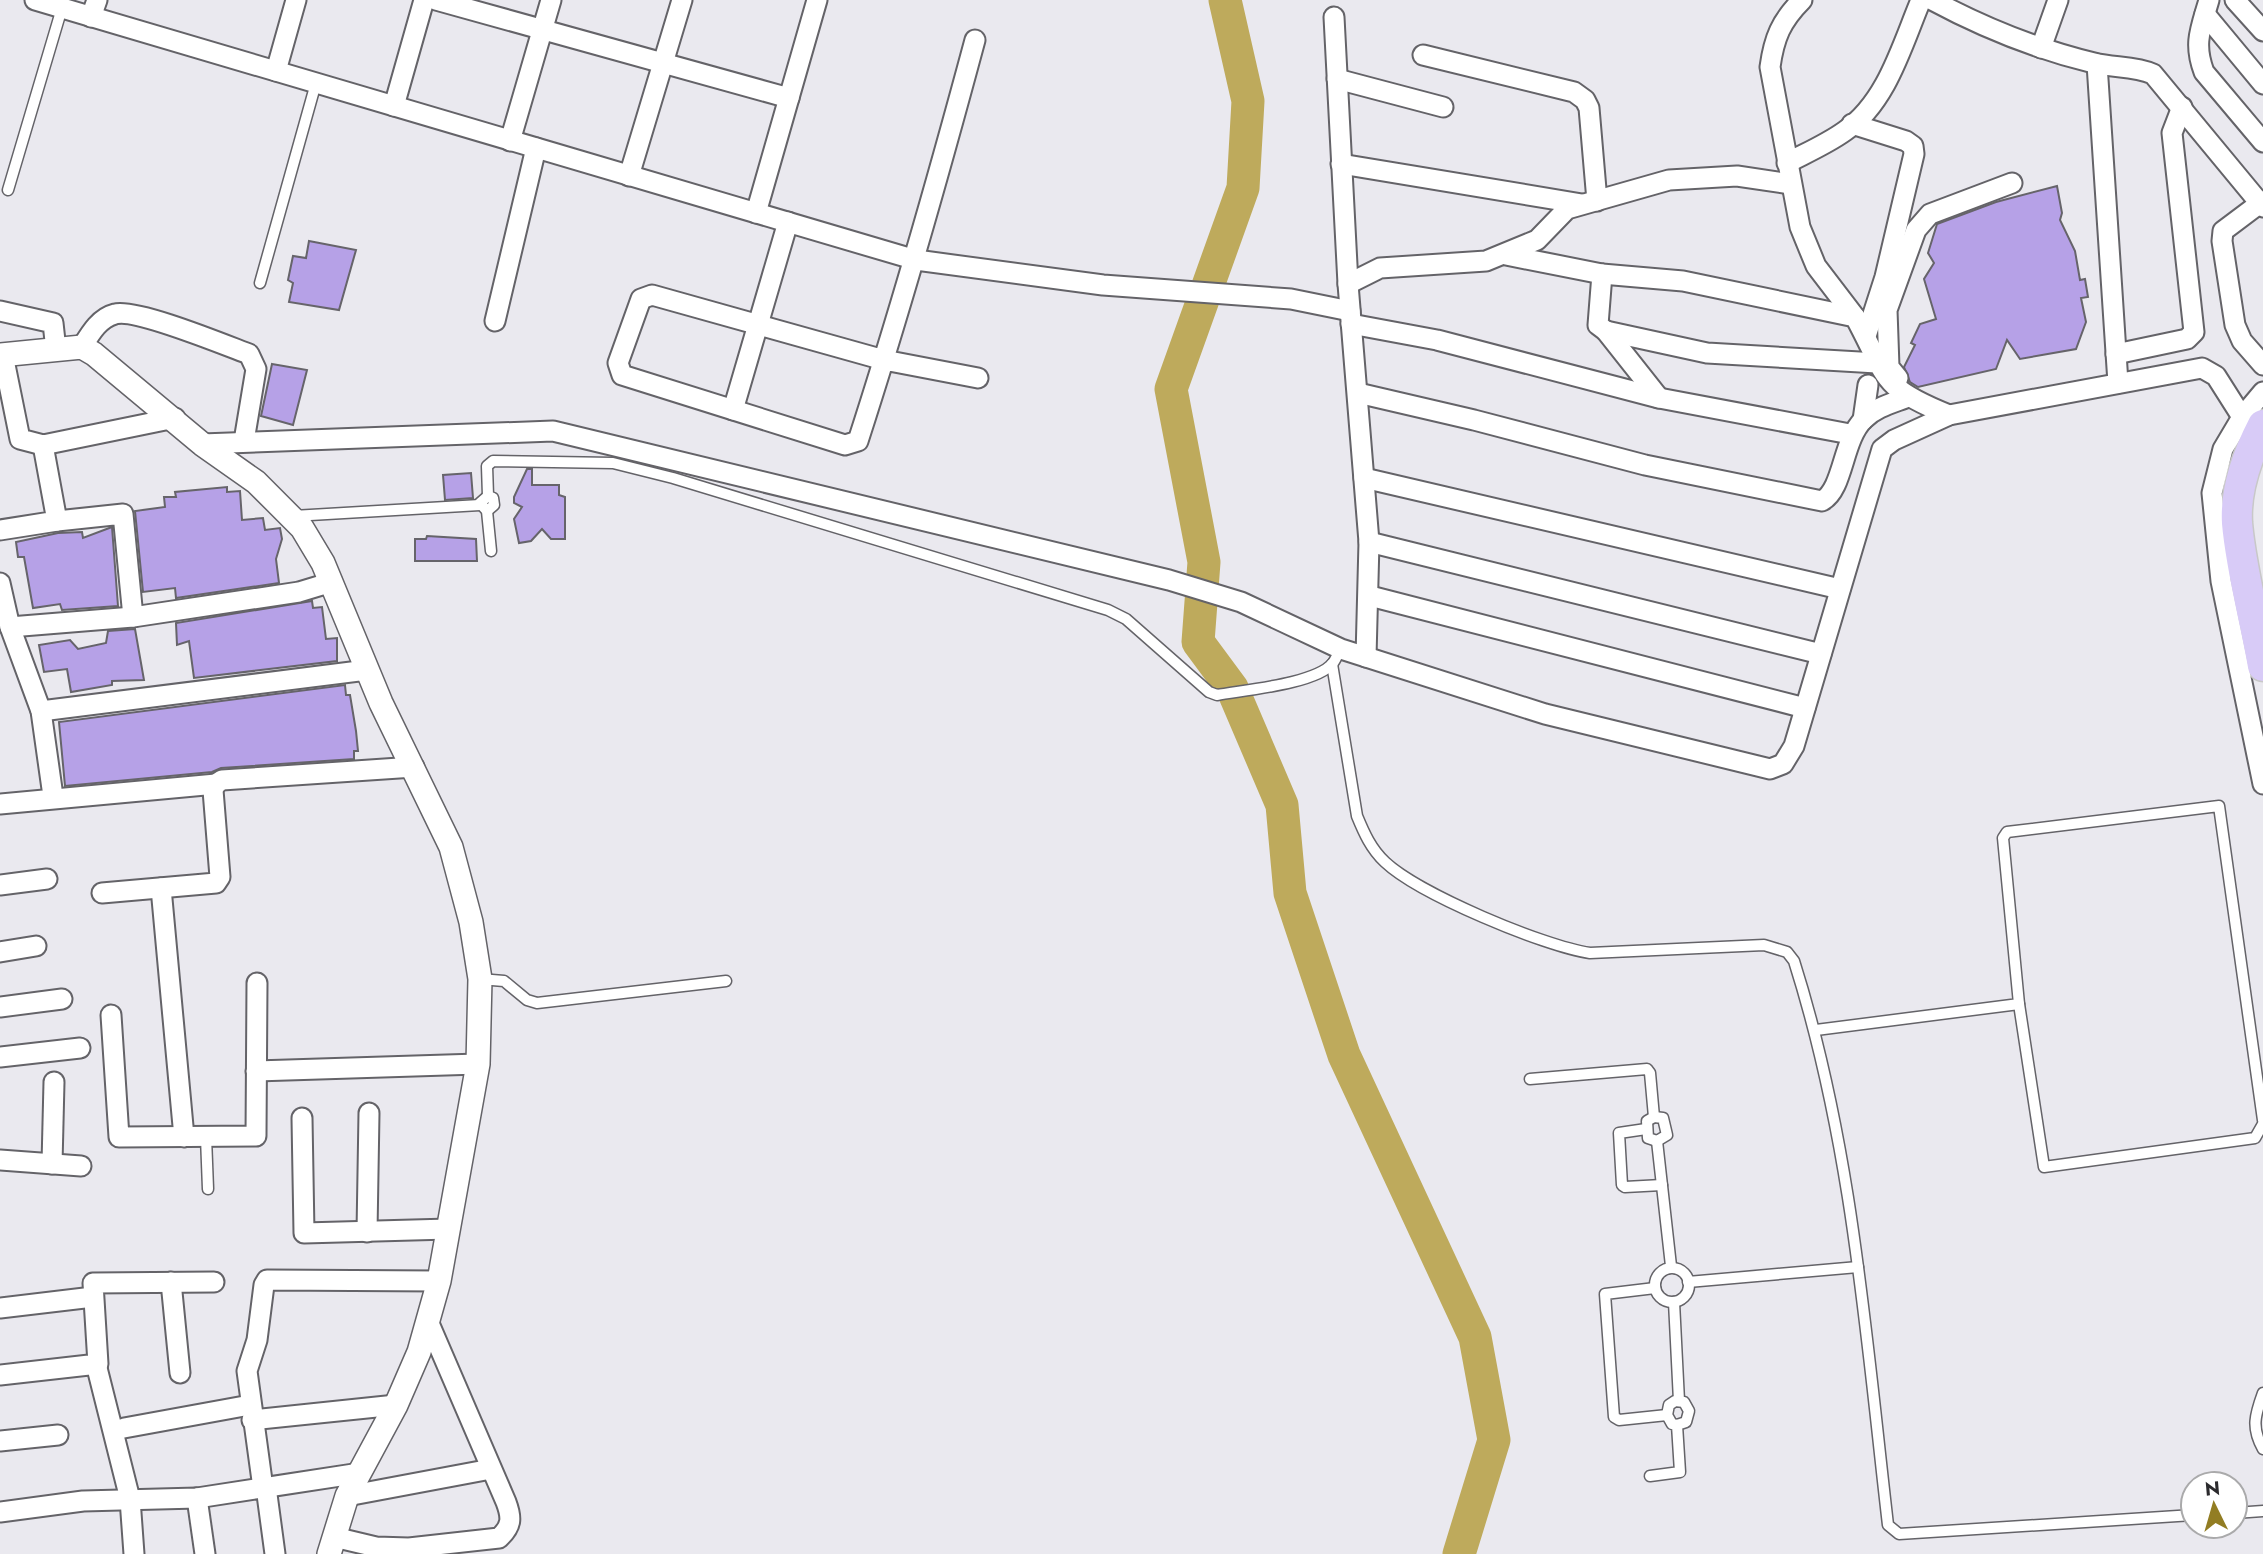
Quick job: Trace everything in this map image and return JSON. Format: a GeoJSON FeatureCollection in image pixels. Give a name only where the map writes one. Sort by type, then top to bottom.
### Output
{"type":"FeatureCollection","features":[{"type":"Feature","properties":{"kind":"main road"},"geometry":{"type":"LineString","coordinates":[[2252,421],[2250,450],[2241,485],[2237,521],[2263,666]]}},
{"type":"Feature","properties":{"kind":"street"},"geometry":{"type":"LineString","coordinates":[[34,0],[62,8],[94,8],[276,71],[916,260],[1103,285],[1169,288],[1327,304],[1350,317],[1660,398],[1856,427]]}},
{"type":"Feature","properties":{"kind":"street"},"geometry":{"type":"LineString","coordinates":[[276,71],[296,0]]}},
{"type":"Feature","properties":{"kind":"street"},"geometry":{"type":"LineString","coordinates":[[394,106],[424,0]]}},
{"type":"Feature","properties":{"kind":"street"},"geometry":{"type":"LineString","coordinates":[[436,0],[789,99]]}},
{"type":"Feature","properties":{"kind":"street"},"geometry":{"type":"LineString","coordinates":[[510,141],[551,0]]}},
{"type":"Feature","properties":{"kind":"street"},"geometry":{"type":"LineString","coordinates":[[629,176],[682,0]]}},
{"type":"Feature","properties":{"kind":"street"},"geometry":{"type":"LineString","coordinates":[[756,213],[817,0]]}},
{"type":"Feature","properties":{"kind":"street"},"geometry":{"type":"LineString","coordinates":[[1802,0],[1785,17],[1773,40],[1770,66],[1800,227],[1816,266],[1855,317],[1877,363],[1894,388],[1908,397],[1956,413]]}},
{"type":"Feature","properties":{"kind":"street"},"geometry":{"type":"LineString","coordinates":[[2041,48],[2058,0]]}},
{"type":"Feature","properties":{"kind":"street"},"geometry":{"type":"LineString","coordinates":[[2235,0],[2263,31]]}},
{"type":"Feature","properties":{"kind":"street"},"geometry":{"type":"LineString","coordinates":[[1787,163],[1852,124],[1885,86],[1933,1],[1988,30],[2041,48],[2097,64],[2153,74],[2262,203],[2223,230],[2222,242],[2235,325],[2242,341],[2263,365]]}},
{"type":"Feature","properties":{"kind":"street"},"geometry":{"type":"LineString","coordinates":[[2207,7],[2263,84]]}},
{"type":"Feature","properties":{"kind":"street"},"geometry":{"type":"LineString","coordinates":[[2207,7],[2196,43],[2204,72],[2263,142]]}},
{"type":"Feature","properties":{"kind":"street"},"geometry":{"type":"LineString","coordinates":[[1334,17],[1350,317],[1370,541],[1366,657]]}},
{"type":"Feature","properties":{"kind":"street"},"geometry":{"type":"LineString","coordinates":[[975,40],[916,260],[884,360],[858,441],[845,445],[622,375],[618,363],[645,295],[759,323],[884,360],[978,378]]}},
{"type":"Feature","properties":{"kind":"street"},"geometry":{"type":"LineString","coordinates":[[1423,55],[1574,92],[1585,100],[1589,108],[1590,202]]}},
{"type":"Feature","properties":{"kind":"street"},"geometry":{"type":"LineString","coordinates":[[2097,64],[2118,383]]}},
{"type":"Feature","properties":{"kind":"street"},"geometry":{"type":"LineString","coordinates":[[1337,79],[1443,107]]}},
{"type":"Feature","properties":{"kind":"street"},"geometry":{"type":"LineString","coordinates":[[2116,354],[2187,339],[2194,332],[2172,134],[2182,107]]}},
{"type":"Feature","properties":{"kind":"street"},"geometry":{"type":"LineString","coordinates":[[1852,124],[1906,141],[1913,146],[1914,155],[1885,277],[1866,337]]}},
{"type":"Feature","properties":{"kind":"street"},"geometry":{"type":"LineString","coordinates":[[495,321],[536,148]]}},
{"type":"Feature","properties":{"kind":"street"},"geometry":{"type":"LineString","coordinates":[[1341,164],[1590,202]]}},
{"type":"Feature","properties":{"kind":"street"},"geometry":{"type":"LineString","coordinates":[[1348,284],[1380,268],[1486,261],[1506,255],[1537,240],[1567,209],[1669,180],[1737,176],[1791,184]]}},
{"type":"Feature","properties":{"kind":"street"},"geometry":{"type":"LineString","coordinates":[[1956,413],[1906,387],[1889,368],[1887,310],[1916,230],[1930,214],[2012,183]]}},
{"type":"Feature","properties":{"kind":"street"},"geometry":{"type":"LineString","coordinates":[[733,410],[788,222]]}},
{"type":"Feature","properties":{"kind":"street"},"geometry":{"type":"LineString","coordinates":[[1506,255],[1602,274],[1684,281],[1855,317]]}},
{"type":"Feature","properties":{"kind":"street"},"geometry":{"type":"LineString","coordinates":[[1602,274],[1598,325],[1606,331],[1660,398]]}},
{"type":"Feature","properties":{"kind":"street"},"geometry":{"type":"LineString","coordinates":[[0,311],[53,323],[56,350]]}},
{"type":"Feature","properties":{"kind":"street"},"geometry":{"type":"LineString","coordinates":[[82,348],[106,317],[119,312],[192,332],[249,354],[256,369],[244,441]]}},
{"type":"Feature","properties":{"kind":"street"},"geometry":{"type":"LineString","coordinates":[[1606,331],[1707,353],[1877,363]]}},
{"type":"Feature","properties":{"kind":"street"},"geometry":{"type":"LineString","coordinates":[[2148,347],[2185,376]]}},
{"type":"Feature","properties":{"kind":"street"},"geometry":{"type":"LineString","coordinates":[[175,418],[43,444],[20,439],[2,355],[82,348],[105,361],[175,418],[202,444],[256,482],[292,516],[323,563],[367,670],[451,847],[471,922],[480,979],[478,1064],[439,1280],[419,1352],[396,1405],[347,1496],[332,1546],[377,1550],[409,1548],[499,1538],[508,1530],[511,1518],[428,1321]]}},
{"type":"Feature","properties":{"kind":"street"},"geometry":{"type":"LineString","coordinates":[[202,444],[553,431],[1169,580],[1241,602],[1336,656],[1366,657],[1545,714],[1770,769],[1783,764],[1794,746],[1840,589],[1886,451],[1894,440],[1956,413],[2118,383],[2185,376],[2202,368],[2216,376],[2252,421]]}},
{"type":"Feature","properties":{"kind":"street"},"geometry":{"type":"LineString","coordinates":[[1358,393],[1645,465],[1822,501],[1833,489],[1868,386]]}},
{"type":"Feature","properties":{"kind":"street"},"geometry":{"type":"LineString","coordinates":[[2263,391],[2252,421],[2223,449],[2212,493],[2221,581],[2263,784]]}},
{"type":"Feature","properties":{"kind":"street"},"geometry":{"type":"LineString","coordinates":[[1856,427],[1875,409],[1908,397]]}},
{"type":"Feature","properties":{"kind":"street"},"geometry":{"type":"LineString","coordinates":[[43,444],[57,521]]}},
{"type":"Feature","properties":{"kind":"street"},"geometry":{"type":"LineString","coordinates":[[1364,478],[1840,589]]}},
{"type":"Feature","properties":{"kind":"street"},"geometry":{"type":"LineString","coordinates":[[0,530],[123,514],[133,617]]}},
{"type":"Feature","properties":{"kind":"street"},"geometry":{"type":"LineString","coordinates":[[1370,541],[1821,654]]}},
{"type":"Feature","properties":{"kind":"street"},"geometry":{"type":"LineString","coordinates":[[10,626],[133,617],[299,592],[332,582]]}},
{"type":"Feature","properties":{"kind":"street"},"geometry":{"type":"LineString","coordinates":[[0,583],[10,626],[41,711],[52,789]]}},
{"type":"Feature","properties":{"kind":"street"},"geometry":{"type":"LineString","coordinates":[[1370,596],[1805,708]]}},
{"type":"Feature","properties":{"kind":"street"},"geometry":{"type":"LineString","coordinates":[[41,711],[367,670]]}},
{"type":"Feature","properties":{"kind":"street"},"geometry":{"type":"LineString","coordinates":[[0,804],[216,784],[222,780],[414,767]]}},
{"type":"Feature","properties":{"kind":"street"},"geometry":{"type":"LineString","coordinates":[[102,893],[219,880],[216,784]]}},
{"type":"Feature","properties":{"kind":"street"},"geometry":{"type":"LineString","coordinates":[[0,885],[47,879]]}},
{"type":"Feature","properties":{"kind":"street"},"geometry":{"type":"LineString","coordinates":[[161,888],[184,1137]]}},
{"type":"Feature","properties":{"kind":"street"},"geometry":{"type":"LineString","coordinates":[[0,952],[36,946]]}},
{"type":"Feature","properties":{"kind":"street"},"geometry":{"type":"LineString","coordinates":[[111,1015],[119,1137],[259,1134],[256,1071],[257,983]]}},
{"type":"Feature","properties":{"kind":"street"},"geometry":{"type":"LineString","coordinates":[[0,1007],[62,999]]}},
{"type":"Feature","properties":{"kind":"street"},"geometry":{"type":"LineString","coordinates":[[0,1058],[80,1048]]}},
{"type":"Feature","properties":{"kind":"street"},"geometry":{"type":"LineString","coordinates":[[256,1071],[478,1064]]}},
{"type":"Feature","properties":{"kind":"street"},"geometry":{"type":"LineString","coordinates":[[52,1164],[54,1082]]}},
{"type":"Feature","properties":{"kind":"street"},"geometry":{"type":"LineString","coordinates":[[367,1232],[369,1113]]}},
{"type":"Feature","properties":{"kind":"street"},"geometry":{"type":"LineString","coordinates":[[302,1118],[302,1230],[307,1234],[449,1229]]}},
{"type":"Feature","properties":{"kind":"street"},"geometry":{"type":"LineString","coordinates":[[0,1160],[81,1166]]}},
{"type":"Feature","properties":{"kind":"street"},"geometry":{"type":"LineString","coordinates":[[275,1554],[251,1412],[247,1371],[257,1340],[264,1285],[267,1280],[439,1280]]}},
{"type":"Feature","properties":{"kind":"street"},"geometry":{"type":"LineString","coordinates":[[171,1282],[180,1373]]}},
{"type":"Feature","properties":{"kind":"street"},"geometry":{"type":"LineString","coordinates":[[134,1554],[130,1499],[96,1364],[99,1361],[93,1283],[214,1282]]}},
{"type":"Feature","properties":{"kind":"street"},"geometry":{"type":"LineString","coordinates":[[0,1308],[93,1297]]}},
{"type":"Feature","properties":{"kind":"street"},"geometry":{"type":"LineString","coordinates":[[0,1375],[96,1364]]}},
{"type":"Feature","properties":{"kind":"street"},"geometry":{"type":"LineString","coordinates":[[124,1428],[251,1412],[396,1405]]}},
{"type":"Feature","properties":{"kind":"street"},"geometry":{"type":"LineString","coordinates":[[0,1441],[58,1435]]}},
{"type":"Feature","properties":{"kind":"street"},"geometry":{"type":"LineString","coordinates":[[347,1496],[491,1469]]}},
{"type":"Feature","properties":{"kind":"street"},"geometry":{"type":"LineString","coordinates":[[0,1512],[83,1501],[197,1497],[360,1473]]}},
{"type":"Feature","properties":{"kind":"street"},"geometry":{"type":"LineString","coordinates":[[197,1497],[205,1554]]}},
{"type":"Feature","properties":{"kind":"lane"},"geometry":{"type":"LineString","coordinates":[[8,190],[62,8]]}},
{"type":"Feature","properties":{"kind":"lane"},"geometry":{"type":"LineString","coordinates":[[260,283],[316,83]]}},
{"type":"Feature","properties":{"kind":"lane"},"geometry":{"type":"LineString","coordinates":[[491,551],[481,499],[488,496],[487,466],[493,461],[613,463],[673,478],[1118,614],[1209,692],[1221,695],[1301,679],[1336,656],[1357,816],[1366,839],[1384,861],[1405,877],[1435,894],[1562,949],[1590,953],[1764,945],[1787,953],[1794,961],[1816,1030],[1852,1214],[1888,1525],[1893,1532],[1899,1534],[2179,1516]]}},
{"type":"Feature","properties":{"kind":"lane"},"geometry":{"type":"LineString","coordinates":[[292,516],[483,508]]}},
{"type":"Feature","properties":{"kind":"lane"},"geometry":{"type":"LineString","coordinates":[[2218,806],[2221,808],[2263,1122],[2255,1138],[2044,1167],[2020,1004],[2004,835],[2218,806]]}},
{"type":"Feature","properties":{"kind":"lane"},"geometry":{"type":"LineString","coordinates":[[480,979],[504,981],[527,1000],[537,1003],[726,981]]}},
{"type":"Feature","properties":{"kind":"lane"},"geometry":{"type":"LineString","coordinates":[[1816,1030],[2020,1004]]}},
{"type":"Feature","properties":{"kind":"lane"},"geometry":{"type":"LineString","coordinates":[[1530,1080],[1647,1069],[1650,1073],[1654,1117]]}},
{"type":"Feature","properties":{"kind":"lane"},"geometry":{"type":"LineString","coordinates":[[1654,1117],[1662,1118],[1667,1135],[1657,1141],[1648,1138],[1646,1129],[1647,1121],[1654,1117]]}},
{"type":"Feature","properties":{"kind":"lane"},"geometry":{"type":"LineString","coordinates":[[1646,1129],[1619,1133],[1622,1185],[1662,1185]]}},
{"type":"Feature","properties":{"kind":"lane"},"geometry":{"type":"LineString","coordinates":[[206,1137],[208,1189]]}},
{"type":"Feature","properties":{"kind":"lane"},"geometry":{"type":"LineString","coordinates":[[1657,1141],[1671,1266]]}},
{"type":"Feature","properties":{"kind":"lane"},"geometry":{"type":"LineString","coordinates":[[1671,1266],[1684,1273],[1688,1282],[1683,1299],[1674,1302],[1663,1301],[1655,1288],[1658,1273],[1671,1266]]}},
{"type":"Feature","properties":{"kind":"lane"},"geometry":{"type":"LineString","coordinates":[[1688,1282],[1858,1267]]}},
{"type":"Feature","properties":{"kind":"lane"},"geometry":{"type":"LineString","coordinates":[[1655,1288],[1605,1294],[1614,1416],[1619,1420],[1667,1415]]}},
{"type":"Feature","properties":{"kind":"lane"},"geometry":{"type":"LineString","coordinates":[[1674,1302],[1679,1402]]}},
{"type":"Feature","properties":{"kind":"lane"},"geometry":{"type":"LineString","coordinates":[[2263,1393],[2254,1419],[2255,1436],[2263,1449]]}},
{"type":"Feature","properties":{"kind":"lane"},"geometry":{"type":"LineString","coordinates":[[1679,1402],[1687,1405],[1689,1411],[1686,1422],[1672,1424],[1667,1415],[1669,1405],[1679,1402]]}},
{"type":"Feature","properties":{"kind":"lane"},"geometry":{"type":"LineString","coordinates":[[1650,1476],[1680,1472],[1677,1425]]}},
{"type":"Feature","properties":{"kind":"building"},"geometry":{"type":"Polygon","coordinates":[[[2057,186],[2062,213],[2060,220],[2075,251],[2080,280],[2085,279],[2088,297],[2081,298],[2086,322],[2076,349],[2020,359],[2007,340],[1996,369],[1918,387],[1910,382],[1904,367],[1915,345],[1911,343],[1920,324],[1936,319],[1924,279],[1934,263],[1928,253],[1937,224],[1996,202],[2057,186]]]}},
{"type":"Feature","properties":{"kind":"building"},"geometry":{"type":"Polygon","coordinates":[[[309,241],[356,250],[339,310],[289,302],[293,283],[288,280],[293,256],[306,258],[309,241]]]}},
{"type":"Feature","properties":{"kind":"building"},"geometry":{"type":"Polygon","coordinates":[[[272,364],[307,370],[293,425],[261,416],[272,364]]]}},
{"type":"Feature","properties":{"kind":"building"},"geometry":{"type":"Polygon","coordinates":[[[527,469],[532,469],[532,485],[559,485],[559,495],[565,497],[565,539],[551,539],[542,529],[531,541],[519,543],[514,519],[522,507],[514,503],[514,497],[527,469]]]}},
{"type":"Feature","properties":{"kind":"building"},"geometry":{"type":"Polygon","coordinates":[[[471,473],[473,498],[445,500],[443,475],[471,473]]]}},
{"type":"Feature","properties":{"kind":"building"},"geometry":{"type":"Polygon","coordinates":[[[227,487],[227,492],[240,491],[242,520],[263,518],[265,530],[280,528],[282,539],[276,559],[279,583],[176,598],[175,588],[143,592],[135,511],[165,507],[164,497],[176,497],[175,492],[227,487]]]}},
{"type":"Feature","properties":{"kind":"building"},"geometry":{"type":"Polygon","coordinates":[[[112,527],[118,606],[62,610],[60,604],[33,608],[24,557],[18,557],[16,542],[58,533],[82,532],[83,538],[112,527]]]}},
{"type":"Feature","properties":{"kind":"building"},"geometry":{"type":"Polygon","coordinates":[[[427,536],[476,539],[477,561],[415,561],[415,539],[426,539],[427,536]]]}},
{"type":"Feature","properties":{"kind":"building"},"geometry":{"type":"Polygon","coordinates":[[[312,601],[313,608],[322,607],[326,639],[337,638],[337,661],[194,678],[189,641],[177,645],[176,623],[312,601]]]}},
{"type":"Feature","properties":{"kind":"building"},"geometry":{"type":"Polygon","coordinates":[[[135,629],[144,680],[112,681],[112,685],[71,692],[67,669],[44,672],[39,645],[70,640],[78,649],[106,643],[108,631],[135,629]]]}},
{"type":"Feature","properties":{"kind":"building"},"geometry":{"type":"Polygon","coordinates":[[[345,685],[346,695],[350,695],[356,731],[358,751],[354,751],[354,759],[221,768],[212,772],[65,786],[59,722],[345,685]]]}},
{"type":"Feature","properties":{"kind":"waterway"},"geometry":{"type":"LineString","coordinates":[[1225,0],[1248,101],[1243,188],[1171,389],[1204,562],[1198,642],[1232,688],[1282,805],[1290,893],[1344,1055],[1475,1337],[1494,1440],[1459,1554]]}}]}
